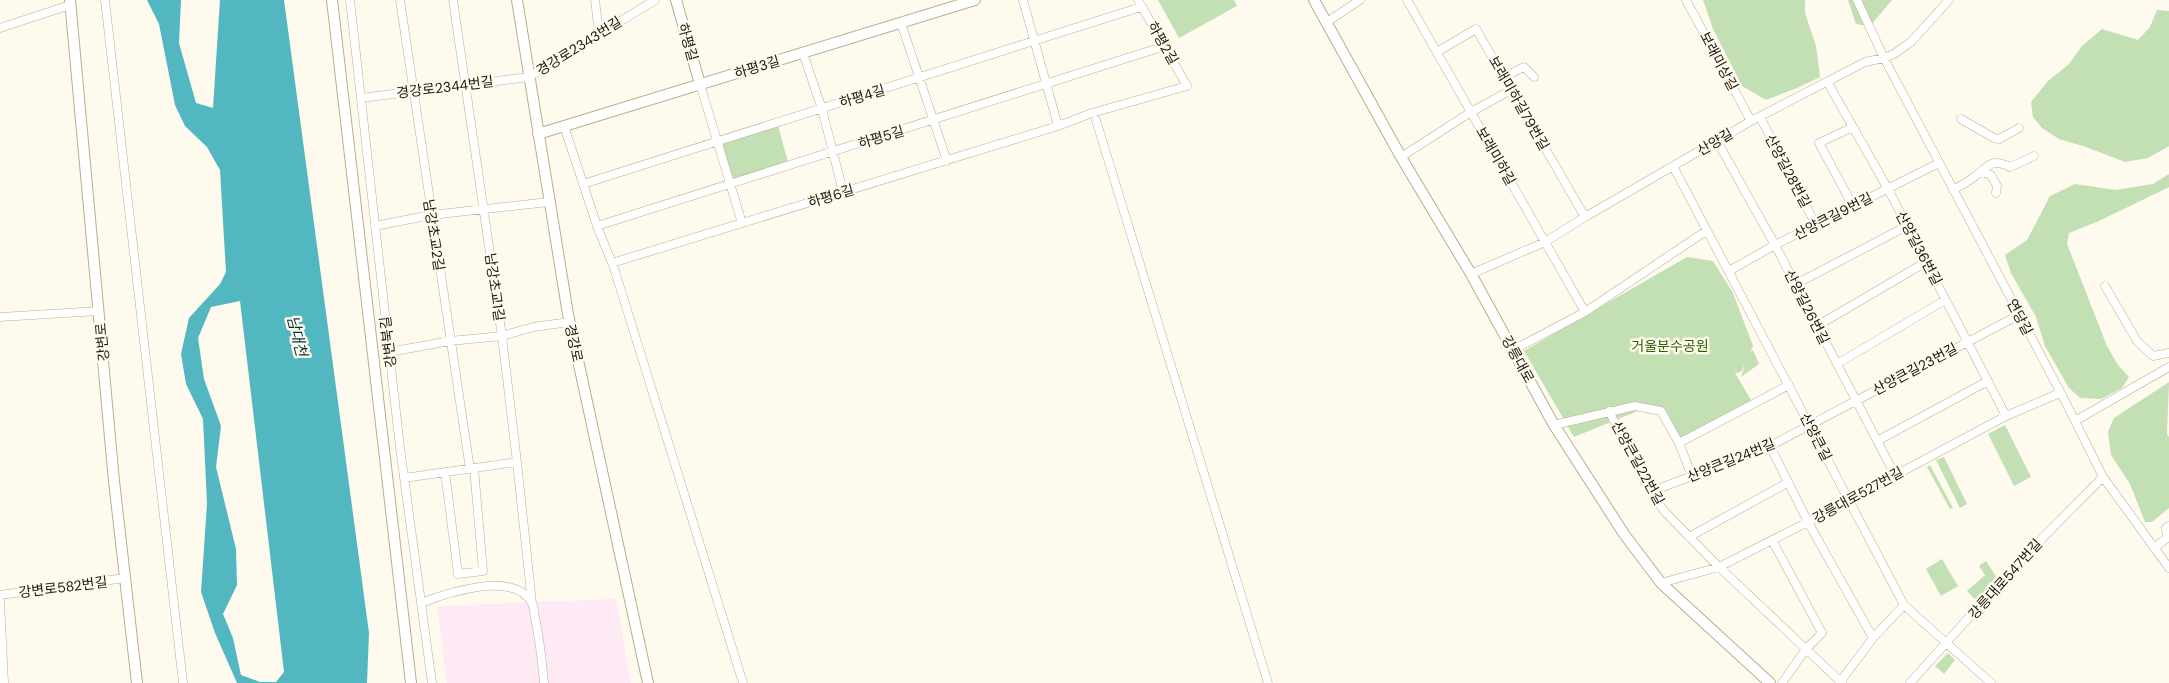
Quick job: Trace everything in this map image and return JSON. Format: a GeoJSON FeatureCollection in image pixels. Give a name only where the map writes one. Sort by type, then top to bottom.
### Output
{"type":"FeatureCollection","features":[{"type":"Feature","properties":{"kind":"street"},"geometry":{"type":"LineString","coordinates":[[105,0],[183,683]]}},
{"type":"Feature","properties":{"kind":"street"},"geometry":{"type":"LineString","coordinates":[[332,0],[411,683]]}},
{"type":"Feature","properties":{"kind":"street","name":"강변북길"},"geometry":{"type":"LineString","coordinates":[[350,0],[404,478],[432,683]]}},
{"type":"Feature","properties":{"kind":"street","name":"남강초교2길"},"geometry":{"type":"LineString","coordinates":[[400,0],[450,341],[472,469],[483,571],[458,574],[445,472]]}},
{"type":"Feature","properties":{"kind":"street","name":"남강초교1길"},"geometry":{"type":"LineString","coordinates":[[453,0],[502,336],[532,603],[540,638],[544,683]]}},
{"type":"Feature","properties":{"kind":"street","name":"경강로"},"geometry":{"type":"LineString","coordinates":[[517,0],[570,322],[648,683]]}},
{"type":"Feature","properties":{"kind":"street"},"geometry":{"type":"LineString","coordinates":[[595,0],[599,33]]}},
{"type":"Feature","properties":{"kind":"street","name":"경강로2343번길"},"geometry":{"type":"LineString","coordinates":[[530,76],[655,0]]}},
{"type":"Feature","properties":{"kind":"street","name":"하평길"},"geometry":{"type":"LineString","coordinates":[[676,0],[700,84]]}},
{"type":"Feature","properties":{"kind":"street","name":"하평3길"},"geometry":{"type":"LineString","coordinates":[[538,134],[975,0]]}},
{"type":"Feature","properties":{"kind":"street"},"geometry":{"type":"LineString","coordinates":[[1023,0],[1033,42],[1058,126]]}},
{"type":"Feature","properties":{"kind":"street","name":"강릉대로"},"geometry":{"type":"LineString","coordinates":[[1314,0],[1400,157],[1470,274],[1554,425],[1624,534],[1661,583],[1770,683]]}},
{"type":"Feature","properties":{"kind":"street"},"geometry":{"type":"LineString","coordinates":[[1327,22],[1360,0]]}},
{"type":"Feature","properties":{"kind":"street","name":"보래미하길"},"geometry":{"type":"LineString","coordinates":[[1407,0],[1585,312]]}},
{"type":"Feature","properties":{"kind":"street","name":"보래미상길"},"geometry":{"type":"LineString","coordinates":[[1686,0],[1751,121]]}},
{"type":"Feature","properties":{"kind":"street","name":"연당길"},"geometry":{"type":"LineString","coordinates":[[1857,0],[1884,58],[1938,163],[2103,477],[2169,568]]}},
{"type":"Feature","properties":{"kind":"street","name":"산양길"},"geometry":{"type":"LineString","coordinates":[[1470,274],[1545,242],[1751,121],[1865,62],[1884,58],[1911,42],[1949,0]]}},
{"type":"Feature","properties":{"kind":"street"},"geometry":{"type":"LineString","coordinates":[[0,28],[70,2]]}},
{"type":"Feature","properties":{"kind":"street","name":"강변로"},"geometry":{"type":"LineString","coordinates":[[70,2],[125,578],[137,683]]}},
{"type":"Feature","properties":{"kind":"street","name":"하평4길"},"geometry":{"type":"LineString","coordinates":[[583,184],[1033,42],[1140,3]]}},
{"type":"Feature","properties":{"kind":"street","name":"하평2길"},"geometry":{"type":"LineString","coordinates":[[1140,3],[1187,86]]}},
{"type":"Feature","properties":{"kind":"street"},"geometry":{"type":"LineString","coordinates":[[901,23],[948,161]]}},
{"type":"Feature","properties":{"kind":"street","name":"보래미하길79번길"},"geometry":{"type":"LineString","coordinates":[[1437,52],[1476,29],[1585,217]]}},
{"type":"Feature","properties":{"kind":"street","name":"하평5길"},"geometry":{"type":"LineString","coordinates":[[597,226],[1165,46]]}},
{"type":"Feature","properties":{"kind":"street"},"geometry":{"type":"LineString","coordinates":[[803,53],[822,108],[844,192]]}},
{"type":"Feature","properties":{"kind":"street"},"geometry":{"type":"LineString","coordinates":[[1504,78],[1524,67],[1534,77]]}},
{"type":"Feature","properties":{"kind":"street","name":"경강로2344번길"},"geometry":{"type":"LineString","coordinates":[[361,98],[530,76]]}},
{"type":"Feature","properties":{"kind":"street","name":"산양길36번길"},"geometry":{"type":"LineString","coordinates":[[1828,82],[1888,189],[2006,416]]}},
{"type":"Feature","properties":{"kind":"street"},"geometry":{"type":"LineString","coordinates":[[700,84],[742,223]]}},
{"type":"Feature","properties":{"kind":"street","name":"하평6길"},"geometry":{"type":"LineString","coordinates":[[564,126],[597,226],[612,262],[948,161],[1058,126],[1092,113],[1187,86]]}},
{"type":"Feature","properties":{"kind":"street"},"geometry":{"type":"LineString","coordinates":[[1400,157],[1471,112],[1511,90]]}},
{"type":"Feature","properties":{"kind":"street","name":"산양길28번길"},"geometry":{"type":"LineString","coordinates":[[1760,117],[1816,225]]}},
{"type":"Feature","properties":{"kind":"street"},"geometry":{"type":"LineString","coordinates":[[1961,119],[1994,138],[2000,139],[2019,128]]}},
{"type":"Feature","properties":{"kind":"street"},"geometry":{"type":"LineString","coordinates":[[1096,120],[1268,683]]}},
{"type":"Feature","properties":{"kind":"street"},"geometry":{"type":"LineString","coordinates":[[1853,127],[1819,143],[1853,206]]}},
{"type":"Feature","properties":{"kind":"street","name":"산양길26번길"},"geometry":{"type":"LineString","coordinates":[[1717,141],[1796,284],[1895,475]]}},
{"type":"Feature","properties":{"kind":"street"},"geometry":{"type":"LineString","coordinates":[[1953,190],[1981,172],[1988,164],[2001,163],[2010,167],[2034,156]]}},
{"type":"Feature","properties":{"kind":"street","name":"산양큰길9번길"},"geometry":{"type":"LineString","coordinates":[[1729,271],[1775,245],[1938,163]]}},
{"type":"Feature","properties":{"kind":"street","name":"산양큰길"},"geometry":{"type":"LineString","coordinates":[[1673,166],[1904,606],[1987,682]]}},
{"type":"Feature","properties":{"kind":"street"},"geometry":{"type":"LineString","coordinates":[[1981,172],[1991,175],[1997,186],[1996,193]]}},
{"type":"Feature","properties":{"kind":"street"},"geometry":{"type":"LineString","coordinates":[[375,226],[431,215],[549,202]]}},
{"type":"Feature","properties":{"kind":"street"},"geometry":{"type":"LineString","coordinates":[[1796,284],[1907,226]]}},
{"type":"Feature","properties":{"kind":"street"},"geometry":{"type":"LineString","coordinates":[[1513,350],[1585,312],[1706,231]]}},
{"type":"Feature","properties":{"kind":"street"},"geometry":{"type":"LineString","coordinates":[[1817,326],[1926,262]]}},
{"type":"Feature","properties":{"kind":"street"},"geometry":{"type":"LineString","coordinates":[[614,268],[743,683]]}},
{"type":"Feature","properties":{"kind":"street"},"geometry":{"type":"LineString","coordinates":[[2105,286],[2137,341],[2153,356],[2169,353]]}},
{"type":"Feature","properties":{"kind":"street"},"geometry":{"type":"LineString","coordinates":[[1837,364],[1946,300]]}},
{"type":"Feature","properties":{"kind":"street"},"geometry":{"type":"LineString","coordinates":[[0,317],[99,311]]}},
{"type":"Feature","properties":{"kind":"street","name":"산양큰길23번길"},"geometry":{"type":"LineString","coordinates":[[1811,426],[1856,400],[2019,315]]}},
{"type":"Feature","properties":{"kind":"street"},"geometry":{"type":"LineString","coordinates":[[389,352],[450,341],[502,336],[533,327],[570,322]]}},
{"type":"Feature","properties":{"kind":"street"},"geometry":{"type":"LineString","coordinates":[[2075,421],[2169,367]]}},
{"type":"Feature","properties":{"kind":"street"},"geometry":{"type":"LineString","coordinates":[[1877,441],[1988,381]]}},
{"type":"Feature","properties":{"kind":"street"},"geometry":{"type":"LineString","coordinates":[[1679,443],[1789,385]]}},
{"type":"Feature","properties":{"kind":"street","name":"강릉대로527번길"},"geometry":{"type":"LineString","coordinates":[[1661,583],[1719,567],[1848,501],[2006,416],[2060,393]]}},
{"type":"Feature","properties":{"kind":"street","name":"산양큰길22번길"},"geometry":{"type":"LineString","coordinates":[[1692,476],[1679,443],[1660,411],[1635,406],[1610,411],[1650,492],[1665,512],[1719,567],[1841,682]]}},
{"type":"Feature","properties":{"kind":"street"},"geometry":{"type":"LineString","coordinates":[[1554,425],[1610,411]]}},
{"type":"Feature","properties":{"kind":"street","name":"산양큰길24번길"},"geometry":{"type":"LineString","coordinates":[[1650,492],[1770,446],[1811,426]]}},
{"type":"Feature","properties":{"kind":"street"},"geometry":{"type":"LineString","coordinates":[[1770,446],[1787,483],[1873,638]]}},
{"type":"Feature","properties":{"kind":"street"},"geometry":{"type":"LineString","coordinates":[[404,478],[517,462]]}},
{"type":"Feature","properties":{"kind":"street","name":"강릉대로547번길"},"geometry":{"type":"LineString","coordinates":[[1910,683],[2015,566],[2103,477]]}},
{"type":"Feature","properties":{"kind":"street"},"geometry":{"type":"LineString","coordinates":[[1689,537],[1787,483]]}},
{"type":"Feature","properties":{"kind":"street"},"geometry":{"type":"LineString","coordinates":[[2154,548],[2168,539],[2166,528],[2169,526]]}},
{"type":"Feature","properties":{"kind":"street"},"geometry":{"type":"LineString","coordinates":[[1772,540],[1822,633],[1806,649],[1782,683]]}},
{"type":"Feature","properties":{"kind":"street","name":"강변로582번길"},"geometry":{"type":"LineString","coordinates":[[0,595],[125,578]]}},
{"type":"Feature","properties":{"kind":"street"},"geometry":{"type":"LineString","coordinates":[[421,603],[447,593],[492,585],[519,591],[532,603]]}},
{"type":"Feature","properties":{"kind":"street"},"geometry":{"type":"LineString","coordinates":[[0,601],[4,683]]}},
{"type":"Feature","properties":{"kind":"street"},"geometry":{"type":"LineString","coordinates":[[1841,682],[1873,638],[1904,606]]}},
{"type":"Feature","properties":{"kind":"shaded area"},"geometry":{"type":"Polygon","coordinates":[[[616,599],[631,683],[447,683],[437,606],[616,599]]]}},
{"type":"Feature","properties":{"kind":"green space"},"geometry":{"type":"Polygon","coordinates":[[[1158,0],[1234,0],[1237,6],[1179,38],[1158,0]]]}},
{"type":"Feature","properties":{"kind":"green space"},"geometry":{"type":"Polygon","coordinates":[[[1703,0],[1805,0],[1805,13],[1816,46],[1820,77],[1766,100],[1742,86],[1713,29],[1703,0]]]}},
{"type":"Feature","properties":{"kind":"green space"},"geometry":{"type":"Polygon","coordinates":[[[1848,0],[1892,0],[1870,26],[1856,24],[1848,0]]]}},
{"type":"Feature","properties":{"kind":"green space"},"geometry":{"type":"Polygon","coordinates":[[[2157,10],[2169,11],[2169,146],[2148,158],[2125,162],[2059,139],[2042,128],[2033,117],[2031,102],[2048,81],[2069,64],[2082,46],[2102,29],[2138,40],[2150,27],[2157,10]]]}},
{"type":"Feature","properties":{"kind":"green space"},"geometry":{"type":"Polygon","coordinates":[[[778,126],[788,162],[733,180],[721,143],[778,126]]]}},
{"type":"Feature","properties":{"kind":"green space"},"geometry":{"type":"Polygon","coordinates":[[[2169,174],[2169,187],[2099,221],[2069,233],[2067,244],[2107,346],[2118,365],[2129,377],[2122,388],[2101,399],[2080,398],[2069,388],[2045,346],[2036,317],[2011,273],[2005,255],[2027,240],[2050,196],[2075,184],[2116,190],[2153,184],[2169,174]]]}},
{"type":"Feature","properties":{"kind":"green space","name":"거울분수공원"},"geometry":{"type":"Polygon","coordinates":[[[1687,257],[1713,261],[1733,293],[1753,346],[1750,352],[1753,350],[1759,364],[1741,377],[1745,364],[1741,372],[1735,373],[1751,400],[1679,440],[1659,414],[1638,411],[1574,437],[1524,351],[1687,257]]]}},
{"type":"Feature","properties":{"kind":"green space"},"geometry":{"type":"Polygon","coordinates":[[[2169,382],[2167,434],[2169,437],[2169,508],[2152,522],[2145,522],[2130,484],[2111,455],[2108,432],[2114,418],[2169,382]]]}},
{"type":"Feature","properties":{"kind":"green space"},"geometry":{"type":"Polygon","coordinates":[[[2005,425],[2031,477],[2014,486],[1988,434],[2005,425]]]}},
{"type":"Feature","properties":{"kind":"green space"},"geometry":{"type":"Polygon","coordinates":[[[1944,457],[1967,504],[1960,508],[1936,460],[1944,457]]]}},
{"type":"Feature","properties":{"kind":"green space"},"geometry":{"type":"Polygon","coordinates":[[[1930,465],[1953,508],[1950,509],[1927,467],[1930,465]]]}},
{"type":"Feature","properties":{"kind":"green space"},"geometry":{"type":"Polygon","coordinates":[[[1942,559],[1958,586],[1941,596],[1926,569],[1942,559]]]}},
{"type":"Feature","properties":{"kind":"green space"},"geometry":{"type":"Polygon","coordinates":[[[1986,561],[1997,578],[1992,582],[1994,584],[1975,600],[1967,591],[1985,575],[1979,566],[1986,561]]]}},
{"type":"Feature","properties":{"kind":"green space"},"geometry":{"type":"Polygon","coordinates":[[[1948,653],[1955,660],[1944,674],[1935,666],[1948,653]]]}},
{"type":"Feature","properties":{"kind":"water","name":"남대천"},"geometry":{"type":"Polygon","coordinates":[[[147,0],[181,0],[179,43],[196,103],[213,108],[220,0],[284,0],[369,633],[367,683],[237,683],[215,633],[201,592],[207,504],[203,419],[186,384],[181,354],[189,318],[220,284],[226,272],[220,170],[207,147],[185,126],[175,105],[159,24],[147,0]],[[240,301],[211,307],[198,338],[204,379],[221,426],[216,467],[236,549],[237,585],[223,614],[233,638],[241,675],[260,682],[276,682],[284,672],[240,301]]]}}]}
